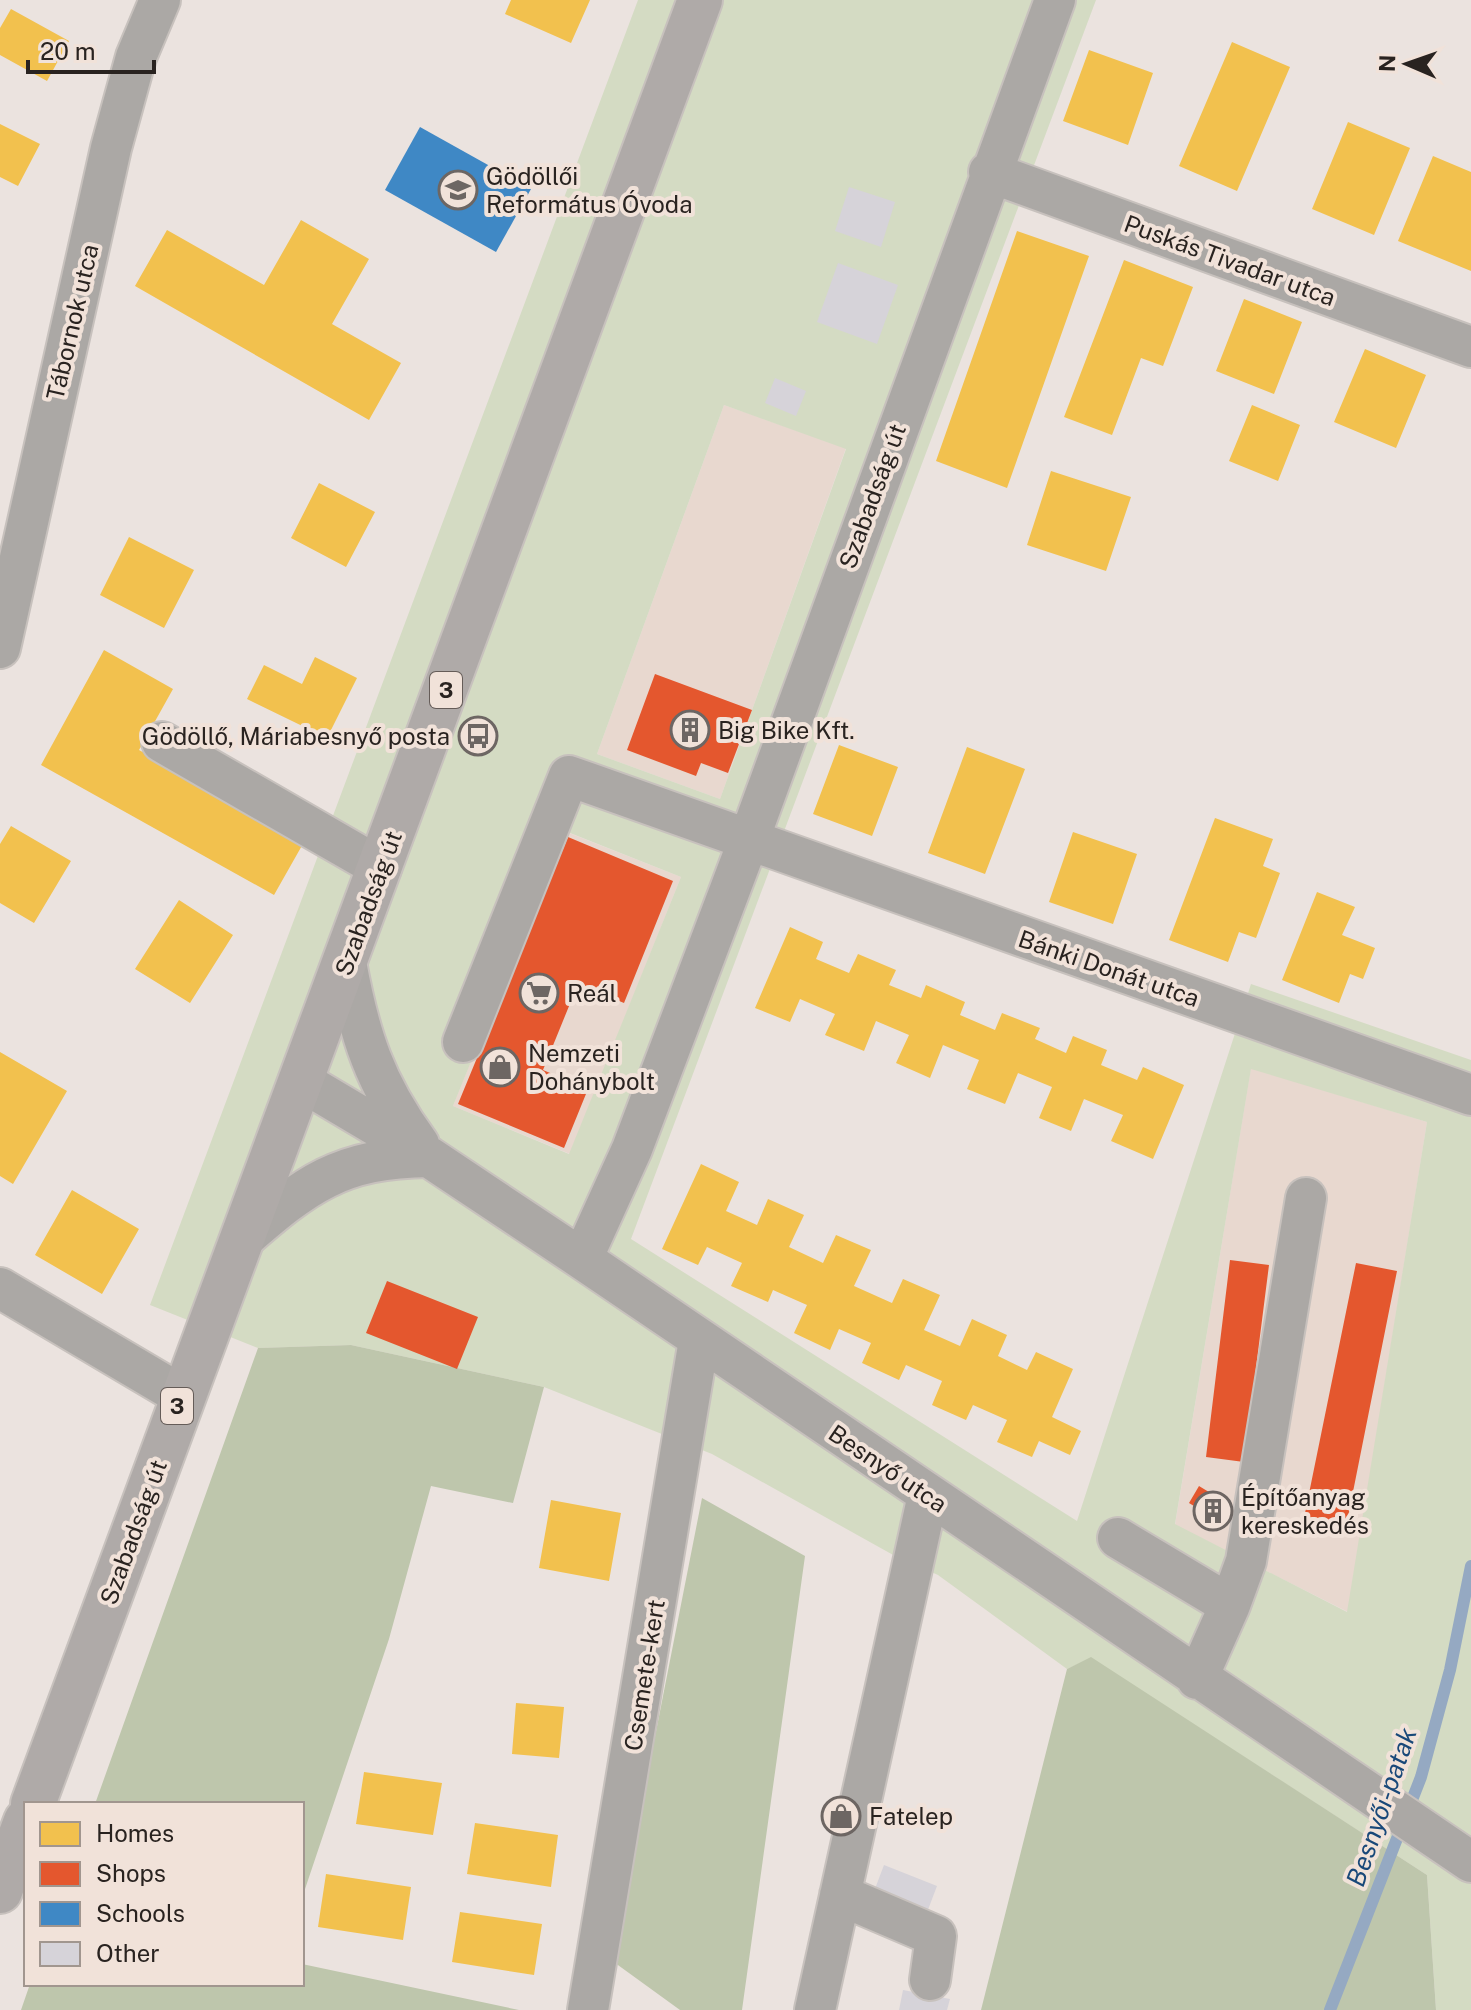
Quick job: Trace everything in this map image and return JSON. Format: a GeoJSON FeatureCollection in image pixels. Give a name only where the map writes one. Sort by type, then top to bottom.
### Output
{"type":"FeatureCollection","features":[{"type":"Feature","properties":{"kind":"main road","name":"Szabadság út"},"geometry":{"type":"LineString","coordinates":[[34,1802],[181,1395],[381,868],[700,0]]}},
{"type":"Feature","properties":{"kind":"main road"},"geometry":{"type":"LineString","coordinates":[[1,1883],[24,1826]]}},
{"type":"Feature","properties":{"kind":"street","name":"Tábornok utca"},"geometry":{"type":"LineString","coordinates":[[0,648],[111,148],[136,57],[160,0]]}},
{"type":"Feature","properties":{"kind":"street","name":"Szabadság út"},"geometry":{"type":"LineString","coordinates":[[582,1259],[632,1149],[748,842],[989,172],[1055,0]]}},
{"type":"Feature","properties":{"kind":"street","name":"Puskás Tivadar utca"},"geometry":{"type":"LineString","coordinates":[[989,172],[1471,347]]}},
{"type":"Feature","properties":{"kind":"street"},"geometry":{"type":"LineString","coordinates":[[162,742],[381,868]]}},
{"type":"Feature","properties":{"kind":"street","name":"Bánki Donát utca"},"geometry":{"type":"LineString","coordinates":[[463,1042],[569,776],[748,842],[1471,1095]]}},
{"type":"Feature","properties":{"kind":"street"},"geometry":{"type":"LineString","coordinates":[[346,962],[356,1018],[377,1078],[396,1112],[429,1157]]}},
{"type":"Feature","properties":{"kind":"street","name":"Besnyő utca"},"geometry":{"type":"LineString","coordinates":[[301,1081],[429,1157],[582,1259],[1471,1862]]}},
{"type":"Feature","properties":{"kind":"street"},"geometry":{"type":"LineString","coordinates":[[241,1241],[291,1197],[330,1175],[361,1162],[429,1157]]}},
{"type":"Feature","properties":{"kind":"street"},"geometry":{"type":"LineString","coordinates":[[1197,1679],[1246,1561],[1306,1198]]}},
{"type":"Feature","properties":{"kind":"street"},"geometry":{"type":"LineString","coordinates":[[0,1288],[181,1395]]}},
{"type":"Feature","properties":{"kind":"street","name":"Csemete-kert"},"geometry":{"type":"LineString","coordinates":[[588,2010],[699,1340]]}},
{"type":"Feature","properties":{"kind":"street"},"geometry":{"type":"LineString","coordinates":[[815,2010],[928,1495]]}},
{"type":"Feature","properties":{"kind":"street"},"geometry":{"type":"LineString","coordinates":[[1118,1538],[1230,1605]]}},
{"type":"Feature","properties":{"kind":"street"},"geometry":{"type":"LineString","coordinates":[[840,1895],[936,1936],[930,1980]]}},
{"type":"Feature","properties":{"kind":"shaded area"},"geometry":{"type":"Polygon","coordinates":[[[724,405],[846,448],[720,799],[597,754],[724,405]]]}},
{"type":"Feature","properties":{"kind":"shaded area","name":"Reál"},"geometry":{"type":"Polygon","coordinates":[[[564,831],[681,877],[570,1154],[453,1106],[564,831]]]}},
{"type":"Feature","properties":{"kind":"shaded area"},"geometry":{"type":"Polygon","coordinates":[[[1251,1068],[1427,1122],[1348,1612],[1175,1525],[1251,1068]]]}},
{"type":"Feature","properties":{"kind":"green space"},"geometry":{"type":"Polygon","coordinates":[[[638,0],[1096,0],[631,1239],[1077,1521],[1251,984],[1471,1060],[1471,2010],[1436,2010],[1427,1875],[1091,1658],[1067,1669],[938,1575],[895,1556],[712,1454],[544,1387],[351,1345],[258,1348],[150,1305],[638,0]],[[724,405],[597,754],[720,799],[846,449],[724,405]],[[565,831],[453,1106],[569,1154],[681,877],[565,831]],[[1251,1069],[1175,1524],[1347,1612],[1427,1122],[1251,1069]]]}},
{"type":"Feature","properties":{"kind":"green space"},"geometry":{"type":"Polygon","coordinates":[[[351,1345],[544,1387],[513,1503],[431,1486],[389,1639],[304,1892],[304,1802],[96,1802],[258,1348],[351,1345]]]}},
{"type":"Feature","properties":{"kind":"green space"},"geometry":{"type":"Polygon","coordinates":[[[702,1498],[805,1556],[742,2010],[680,2010],[611,1960],[702,1498]]]}},
{"type":"Feature","properties":{"kind":"green space"},"geometry":{"type":"Polygon","coordinates":[[[1091,1657],[1427,1875],[1436,2010],[981,2010],[1067,1669],[1091,1657]]]}},
{"type":"Feature","properties":{"kind":"green space"},"geometry":{"type":"Polygon","coordinates":[[[304,1964],[519,2010],[21,2010],[29,1986],[304,1986],[304,1964]]]}},
{"type":"Feature","properties":{"kind":"building: Homes"},"geometry":{"type":"Polygon","coordinates":[[[511,0],[590,0],[571,43],[505,14],[511,0]]]}},
{"type":"Feature","properties":{"kind":"building: Homes"},"geometry":{"type":"Polygon","coordinates":[[[11,9],[69,41],[47,81],[0,55],[0,28],[11,9]]]}},
{"type":"Feature","properties":{"kind":"building: Homes"},"geometry":{"type":"Polygon","coordinates":[[[1232,42],[1290,67],[1237,191],[1179,166],[1232,42]]]}},
{"type":"Feature","properties":{"kind":"building: Homes"},"geometry":{"type":"Polygon","coordinates":[[[1089,50],[1153,73],[1128,145],[1063,121],[1089,50]]]}},
{"type":"Feature","properties":{"kind":"building: Homes"},"geometry":{"type":"Polygon","coordinates":[[[1348,122],[1410,148],[1374,235],[1312,209],[1348,122]]]}},
{"type":"Feature","properties":{"kind":"building: Homes"},"geometry":{"type":"Polygon","coordinates":[[[0,124],[40,144],[18,186],[0,177],[0,124]]]}},
{"type":"Feature","properties":{"kind":"building: Homes"},"geometry":{"type":"Polygon","coordinates":[[[1433,156],[1471,172],[1471,271],[1398,241],[1433,156]]]}},
{"type":"Feature","properties":{"kind":"building: Homes"},"geometry":{"type":"Polygon","coordinates":[[[301,220],[369,259],[332,324],[401,363],[369,420],[135,286],[167,230],[264,285],[301,220]]]}},
{"type":"Feature","properties":{"kind":"building: Homes"},"geometry":{"type":"Polygon","coordinates":[[[1017,231],[1089,256],[1007,488],[936,461],[1017,231]]]}},
{"type":"Feature","properties":{"kind":"building: Homes"},"geometry":{"type":"Polygon","coordinates":[[[1124,260],[1193,287],[1163,366],[1141,358],[1112,435],[1064,417],[1124,260]]]}},
{"type":"Feature","properties":{"kind":"building: Homes"},"geometry":{"type":"Polygon","coordinates":[[[1244,299],[1302,322],[1274,394],[1216,371],[1244,299]]]}},
{"type":"Feature","properties":{"kind":"building: Homes"},"geometry":{"type":"Polygon","coordinates":[[[1365,349],[1426,375],[1396,448],[1334,422],[1365,349]]]}},
{"type":"Feature","properties":{"kind":"building: Homes"},"geometry":{"type":"Polygon","coordinates":[[[1252,405],[1300,425],[1278,481],[1229,461],[1252,405]]]}},
{"type":"Feature","properties":{"kind":"building: Homes"},"geometry":{"type":"Polygon","coordinates":[[[1051,471],[1131,497],[1106,571],[1027,545],[1051,471]]]}},
{"type":"Feature","properties":{"kind":"building: Homes"},"geometry":{"type":"Polygon","coordinates":[[[319,483],[375,512],[346,567],[291,538],[319,483]]]}},
{"type":"Feature","properties":{"kind":"building: Homes"},"geometry":{"type":"Polygon","coordinates":[[[129,537],[194,570],[164,628],[100,595],[129,537]]]}},
{"type":"Feature","properties":{"kind":"building: Homes"},"geometry":{"type":"Polygon","coordinates":[[[104,650],[173,689],[139,750],[304,842],[274,895],[41,765],[104,650]]]}},
{"type":"Feature","properties":{"kind":"building: Homes"},"geometry":{"type":"Polygon","coordinates":[[[315,657],[357,678],[327,738],[247,699],[264,665],[302,684],[315,657]]]}},
{"type":"Feature","properties":{"kind":"building: Homes"},"geometry":{"type":"Polygon","coordinates":[[[839,745],[898,767],[872,836],[813,814],[839,745]]]}},
{"type":"Feature","properties":{"kind":"building: Homes"},"geometry":{"type":"Polygon","coordinates":[[[967,747],[1025,769],[985,874],[928,853],[967,747]]]}},
{"type":"Feature","properties":{"kind":"building: Homes"},"geometry":{"type":"Polygon","coordinates":[[[1215,818],[1273,839],[1263,866],[1280,873],[1256,938],[1239,932],[1228,962],[1169,940],[1215,818]]]}},
{"type":"Feature","properties":{"kind":"building: Homes"},"geometry":{"type":"Polygon","coordinates":[[[11,826],[71,861],[34,923],[0,903],[0,844],[11,826]]]}},
{"type":"Feature","properties":{"kind":"building: Homes"},"geometry":{"type":"Polygon","coordinates":[[[1073,832],[1137,854],[1113,924],[1049,902],[1073,832]]]}},
{"type":"Feature","properties":{"kind":"building: Homes"},"geometry":{"type":"Polygon","coordinates":[[[1317,892],[1355,907],[1342,935],[1375,948],[1363,979],[1350,974],[1339,1003],[1282,980],[1317,892]]]}},
{"type":"Feature","properties":{"kind":"building: Homes"},"geometry":{"type":"Polygon","coordinates":[[[179,900],[233,935],[190,1003],[135,969],[179,900]]]}},
{"type":"Feature","properties":{"kind":"building: Homes"},"geometry":{"type":"Polygon","coordinates":[[[790,927],[823,942],[816,959],[849,973],[858,954],[896,970],[889,985],[921,998],[926,985],[965,1002],[960,1015],[995,1030],[1002,1013],[1040,1028],[1035,1039],[1066,1053],[1073,1036],[1107,1050],[1101,1065],[1137,1080],[1143,1067],[1184,1085],[1153,1159],[1111,1141],[1123,1115],[1084,1099],[1071,1131],[1039,1118],[1052,1087],[1018,1073],[1005,1104],[967,1089],[979,1060],[943,1045],[930,1078],[896,1063],[909,1035],[876,1021],[864,1051],[825,1035],[835,1014],[800,999],[790,1022],[755,1008],[790,927]]]}},
{"type":"Feature","properties":{"kind":"building: Homes"},"geometry":{"type":"Polygon","coordinates":[[[0,1052],[67,1091],[13,1184],[0,1176],[0,1052]]]}},
{"type":"Feature","properties":{"kind":"building: Homes"},"geometry":{"type":"Polygon","coordinates":[[[701,1164],[739,1182],[726,1211],[757,1225],[768,1199],[804,1215],[789,1247],[823,1263],[836,1235],[871,1250],[854,1286],[892,1303],[903,1279],[940,1295],[924,1330],[960,1346],[972,1319],[1007,1335],[998,1356],[1027,1370],[1036,1352],[1073,1369],[1052,1417],[1081,1431],[1070,1455],[1039,1441],[1032,1457],[997,1442],[1007,1420],[973,1405],[966,1420],[932,1405],[942,1381],[906,1365],[899,1380],[862,1363],[871,1343],[839,1329],[830,1350],[794,1333],[807,1305],[773,1290],[768,1302],[731,1286],[742,1263],[707,1247],[698,1265],[662,1249],[701,1164]]]}},
{"type":"Feature","properties":{"kind":"building: Homes"},"geometry":{"type":"Polygon","coordinates":[[[72,1190],[139,1229],[102,1294],[35,1255],[72,1190]]]}},
{"type":"Feature","properties":{"kind":"building: Homes"},"geometry":{"type":"Polygon","coordinates":[[[551,1500],[621,1513],[609,1581],[539,1568],[551,1500]]]}},
{"type":"Feature","properties":{"kind":"building: Homes"},"geometry":{"type":"Polygon","coordinates":[[[516,1703],[564,1707],[559,1758],[512,1754],[516,1703]]]}},
{"type":"Feature","properties":{"kind":"building: Homes"},"geometry":{"type":"Polygon","coordinates":[[[364,1772],[442,1783],[433,1835],[356,1824],[364,1772]]]}},
{"type":"Feature","properties":{"kind":"building: Homes"},"geometry":{"type":"Polygon","coordinates":[[[475,1823],[558,1835],[551,1887],[467,1874],[475,1823]]]}},
{"type":"Feature","properties":{"kind":"building: Homes"},"geometry":{"type":"Polygon","coordinates":[[[326,1874],[411,1887],[403,1940],[318,1927],[326,1874]]]}},
{"type":"Feature","properties":{"kind":"building: Homes"},"geometry":{"type":"Polygon","coordinates":[[[460,1912],[542,1924],[534,1975],[452,1962],[460,1912]]]}},
{"type":"Feature","properties":{"kind":"building: Shops","name":"Big Bike Kft."},"geometry":{"type":"Polygon","coordinates":[[[655,674],[752,710],[728,773],[701,763],[696,776],[627,750],[655,674]]]}},
{"type":"Feature","properties":{"kind":"building: Shops","name":"Reál"},"geometry":{"type":"Polygon","coordinates":[[[568,837],[673,881],[624,1003],[578,984],[543,1070],[588,1089],[564,1148],[458,1104],[568,837]]]}},
{"type":"Feature","properties":{"kind":"building: Shops"},"geometry":{"type":"Polygon","coordinates":[[[1230,1260],[1269,1265],[1244,1462],[1206,1457],[1230,1260]]]}},
{"type":"Feature","properties":{"kind":"building: Shops"},"geometry":{"type":"Polygon","coordinates":[[[1356,1263],[1397,1271],[1346,1527],[1304,1518],[1356,1263]]]}},
{"type":"Feature","properties":{"kind":"building: Shops"},"geometry":{"type":"Polygon","coordinates":[[[387,1281],[478,1317],[457,1369],[366,1333],[387,1281]]]}},
{"type":"Feature","properties":{"kind":"building: Shops","name":"Építőanyag kereskedés"},"geometry":{"type":"Polygon","coordinates":[[[1199,1486],[1227,1503],[1217,1520],[1189,1503],[1199,1486]]]}},
{"type":"Feature","properties":{"kind":"building: Schools","name":"Gödöllői Református Óvoda"},"geometry":{"type":"Polygon","coordinates":[[[420,127],[531,189],[496,252],[385,190],[420,127]]]}},
{"type":"Feature","properties":{"kind":"building: Other"},"geometry":{"type":"Polygon","coordinates":[[[849,187],[895,202],[881,247],[835,231],[849,187]]]}},
{"type":"Feature","properties":{"kind":"building: Other"},"geometry":{"type":"Polygon","coordinates":[[[838,263],[898,285],[877,344],[817,322],[838,263]]]}},
{"type":"Feature","properties":{"kind":"building: Other"},"geometry":{"type":"Polygon","coordinates":[[[775,378],[806,391],[796,416],[765,403],[775,378]]]}},
{"type":"Feature","properties":{"kind":"building: Other"},"geometry":{"type":"Polygon","coordinates":[[[884,1865],[937,1886],[926,1915],[873,1894],[884,1865]]]}},
{"type":"Feature","properties":{"kind":"building: Other"},"geometry":{"type":"Polygon","coordinates":[[[903,1990],[950,1999],[947,2010],[899,2010],[903,1990]]]}},
{"type":"Feature","properties":{"kind":"waterway","name":"Besnyői-patak"},"geometry":{"type":"LineString","coordinates":[[1330,2010],[1421,1777],[1450,1670],[1471,1566]]}},
{"type":"Feature","properties":{"kind":"place","name":"Gödöllői Református Óvoda"},"geometry":{"type":"Point","coordinates":[458,190]}},
{"type":"Feature","properties":{"kind":"place","name":"Big Bike Kft."},"geometry":{"type":"Point","coordinates":[690,730]}},
{"type":"Feature","properties":{"kind":"place","name":"Gödöllő, Máriabesnyő posta"},"geometry":{"type":"Point","coordinates":[478,736]}},
{"type":"Feature","properties":{"kind":"place","name":"Reál"},"geometry":{"type":"Point","coordinates":[539,993]}},
{"type":"Feature","properties":{"kind":"place","name":"Nemzeti Dohánybolt"},"geometry":{"type":"Point","coordinates":[500,1067]}},
{"type":"Feature","properties":{"kind":"place","name":"Építőanyag kereskedés"},"geometry":{"type":"Point","coordinates":[1213,1511]}},
{"type":"Feature","properties":{"kind":"place","name":"Fatelep"},"geometry":{"type":"Point","coordinates":[841,1816]}}]}
